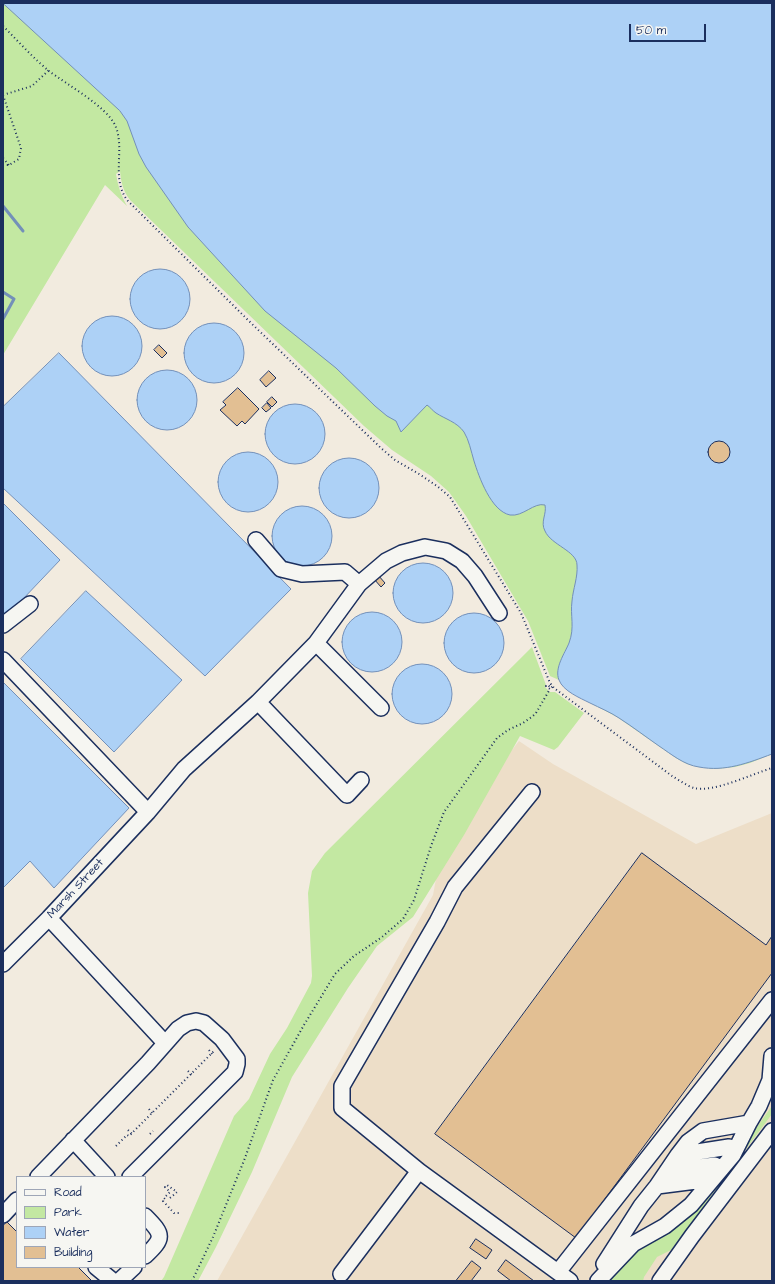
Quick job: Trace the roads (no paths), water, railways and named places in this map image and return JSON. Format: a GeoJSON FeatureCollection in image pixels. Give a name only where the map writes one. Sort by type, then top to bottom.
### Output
{"type":"FeatureCollection","features":[{"type":"Feature","properties":{"kind":"street"},"geometry":{"type":"LineString","coordinates":[[256,540],[281,569],[302,574],[345,572],[359,584]]}},
{"type":"Feature","properties":{"kind":"street","name":"Marsh Street"},"geometry":{"type":"LineString","coordinates":[[3,964],[49,918],[148,812],[184,769],[258,702],[316,644],[359,584],[386,561],[413,549],[425,548],[446,551],[462,561],[475,576],[499,613]]}},
{"type":"Feature","properties":{"kind":"street"},"geometry":{"type":"LineString","coordinates":[[3,625],[30,604]]}},
{"type":"Feature","properties":{"kind":"street"},"geometry":{"type":"LineString","coordinates":[[316,644],[381,708]]}},
{"type":"Feature","properties":{"kind":"street"},"geometry":{"type":"LineString","coordinates":[[3,660],[148,812]]}},
{"type":"Feature","properties":{"kind":"street"},"geometry":{"type":"LineString","coordinates":[[258,702],[347,795],[361,780]]}},
{"type":"Feature","properties":{"kind":"street"},"geometry":{"type":"LineString","coordinates":[[532,792],[455,887],[437,922],[342,1086],[342,1108],[419,1172],[564,1277],[772,1000]]}},
{"type":"Feature","properties":{"kind":"street"},"geometry":{"type":"LineString","coordinates":[[49,918],[165,1043]]}},
{"type":"Feature","properties":{"kind":"street"},"geometry":{"type":"LineString","coordinates":[[39,1176],[148,1063],[178,1029],[187,1023],[196,1021],[204,1023],[222,1038],[237,1059],[235,1072],[131,1176]]}},
{"type":"Feature","properties":{"kind":"street"},"geometry":{"type":"LineString","coordinates":[[598,1281],[632,1244],[665,1226],[691,1204],[733,1155],[744,1129],[758,1106],[770,1080],[772,1056]]}},
{"type":"Feature","properties":{"kind":"street"},"geometry":{"type":"LineString","coordinates":[[594,1281],[641,1206],[688,1142],[744,1129]]}},
{"type":"Feature","properties":{"kind":"street"},"geometry":{"type":"LineString","coordinates":[[657,1186],[704,1180],[744,1129]]}},
{"type":"Feature","properties":{"kind":"street"},"geometry":{"type":"LineString","coordinates":[[660,1281],[772,1131]]}},
{"type":"Feature","properties":{"kind":"street"},"geometry":{"type":"LineString","coordinates":[[73,1140],[106,1176]]}},
{"type":"Feature","properties":{"kind":"street"},"geometry":{"type":"LineString","coordinates":[[678,1155],[729,1147]]}},
{"type":"Feature","properties":{"kind":"street"},"geometry":{"type":"LineString","coordinates":[[667,1171],[715,1165]]}},
{"type":"Feature","properties":{"kind":"street"},"geometry":{"type":"LineString","coordinates":[[342,1279],[419,1172]]}},
{"type":"Feature","properties":{"kind":"street"},"geometry":{"type":"LineString","coordinates":[[3,1215],[16,1201]]}},
{"type":"Feature","properties":{"kind":"street"},"geometry":{"type":"LineString","coordinates":[[146,1255],[158,1244],[159,1233],[150,1221]]}},
{"type":"Feature","properties":{"kind":"street"},"geometry":{"type":"LineString","coordinates":[[97,1268],[113,1281]]}},
{"type":"Feature","properties":{"kind":"street"},"geometry":{"type":"LineString","coordinates":[[118,1281],[121,1280],[133,1268]]}},
{"type":"Feature","properties":{"kind":"water"},"geometry":{"type":"Polygon","coordinates":[[[3,3],[772,3],[772,754],[736,766],[709,768],[693,766],[673,756],[616,716],[564,688],[559,680],[558,671],[571,637],[572,601],[577,574],[577,565],[573,556],[548,536],[545,531],[543,521],[545,505],[537,506],[515,515],[510,515],[503,512],[497,507],[487,492],[476,468],[467,438],[458,426],[436,413],[427,405],[401,432],[396,421],[375,406],[336,368],[265,311],[188,227],[146,167],[139,154],[127,121],[120,111],[3,3]]]}},
{"type":"Feature","properties":{"kind":"water"},"geometry":{"type":"Polygon","coordinates":[[[160,269],[176,274],[181,278],[185,283],[190,299],[185,315],[181,320],[176,324],[160,329],[144,324],[139,320],[135,315],[130,299],[135,283],[139,278],[144,274],[160,269]]]}},
{"type":"Feature","properties":{"kind":"water"},"geometry":{"type":"Polygon","coordinates":[[[112,316],[128,321],[133,325],[137,330],[142,346],[137,362],[133,367],[128,371],[112,376],[96,371],[91,367],[87,362],[82,346],[87,330],[91,325],[96,321],[112,316]]]}},
{"type":"Feature","properties":{"kind":"water"},"geometry":{"type":"Polygon","coordinates":[[[214,323],[230,328],[235,332],[239,337],[244,353],[239,369],[235,374],[230,378],[214,383],[198,378],[193,374],[189,369],[184,353],[189,337],[193,332],[198,328],[214,323]]]}},
{"type":"Feature","properties":{"kind":"water"},"geometry":{"type":"Polygon","coordinates":[[[59,353],[291,589],[205,676],[3,488],[3,407],[59,353]]]}},
{"type":"Feature","properties":{"kind":"water"},"geometry":{"type":"Polygon","coordinates":[[[167,370],[183,375],[188,379],[192,384],[197,400],[192,416],[188,421],[183,425],[167,430],[151,425],[146,421],[142,416],[137,400],[142,384],[146,379],[151,375],[167,370]]]}},
{"type":"Feature","properties":{"kind":"water"},"geometry":{"type":"Polygon","coordinates":[[[295,404],[311,409],[316,413],[320,418],[325,434],[320,450],[316,455],[311,459],[295,464],[279,459],[274,455],[270,450],[265,434],[270,418],[274,413],[279,409],[295,404]]]}},
{"type":"Feature","properties":{"kind":"water"},"geometry":{"type":"Polygon","coordinates":[[[248,452],[264,457],[269,461],[273,466],[278,482],[273,498],[269,503],[264,507],[248,512],[232,507],[227,503],[223,498],[218,482],[223,466],[227,461],[232,457],[248,452]]]}},
{"type":"Feature","properties":{"kind":"water"},"geometry":{"type":"Polygon","coordinates":[[[349,458],[365,463],[370,467],[374,472],[379,488],[374,504],[370,509],[365,513],[349,518],[333,513],[328,509],[324,504],[319,488],[324,472],[328,467],[333,463],[349,458]]]}},
{"type":"Feature","properties":{"kind":"water"},"geometry":{"type":"Polygon","coordinates":[[[3,503],[60,560],[3,620],[3,503]]]}},
{"type":"Feature","properties":{"kind":"water"},"geometry":{"type":"Polygon","coordinates":[[[302,506],[318,511],[323,515],[327,520],[332,536],[327,552],[323,557],[318,561],[302,566],[286,561],[281,557],[277,552],[272,536],[277,520],[281,515],[286,511],[302,506]]]}},
{"type":"Feature","properties":{"kind":"water"},"geometry":{"type":"Polygon","coordinates":[[[423,563],[439,568],[444,572],[448,577],[453,593],[448,609],[444,614],[439,618],[423,623],[407,618],[402,614],[398,609],[393,593],[398,577],[402,572],[407,568],[423,563]]]}},
{"type":"Feature","properties":{"kind":"water"},"geometry":{"type":"Polygon","coordinates":[[[86,591],[182,680],[114,752],[21,659],[86,591]]]}},
{"type":"Feature","properties":{"kind":"water"},"geometry":{"type":"Polygon","coordinates":[[[372,612],[388,617],[393,621],[397,626],[402,642],[397,658],[393,663],[388,667],[372,672],[356,667],[351,663],[347,658],[342,642],[347,626],[351,621],[356,617],[372,612]]]}},
{"type":"Feature","properties":{"kind":"water"},"geometry":{"type":"Polygon","coordinates":[[[474,613],[490,618],[495,622],[499,627],[504,643],[499,659],[495,664],[490,668],[474,673],[458,668],[453,664],[449,659],[444,643],[449,627],[453,622],[458,618],[474,613]]]}},
{"type":"Feature","properties":{"kind":"water"},"geometry":{"type":"Polygon","coordinates":[[[422,664],[438,669],[443,673],[447,678],[452,694],[447,710],[443,715],[438,719],[422,724],[406,719],[401,715],[397,710],[392,694],[397,678],[401,673],[406,669],[422,664]]]}},
{"type":"Feature","properties":{"kind":"water"},"geometry":{"type":"Polygon","coordinates":[[[3,682],[129,808],[54,888],[30,861],[3,888],[3,682]]]}},
{"type":"Feature","properties":{"kind":"waterway"},"geometry":{"type":"LineString","coordinates":[[3,206],[23,231]]}},
{"type":"Feature","properties":{"kind":"waterway"},"geometry":{"type":"LineString","coordinates":[[3,292],[14,299],[3,319]]}}]}
